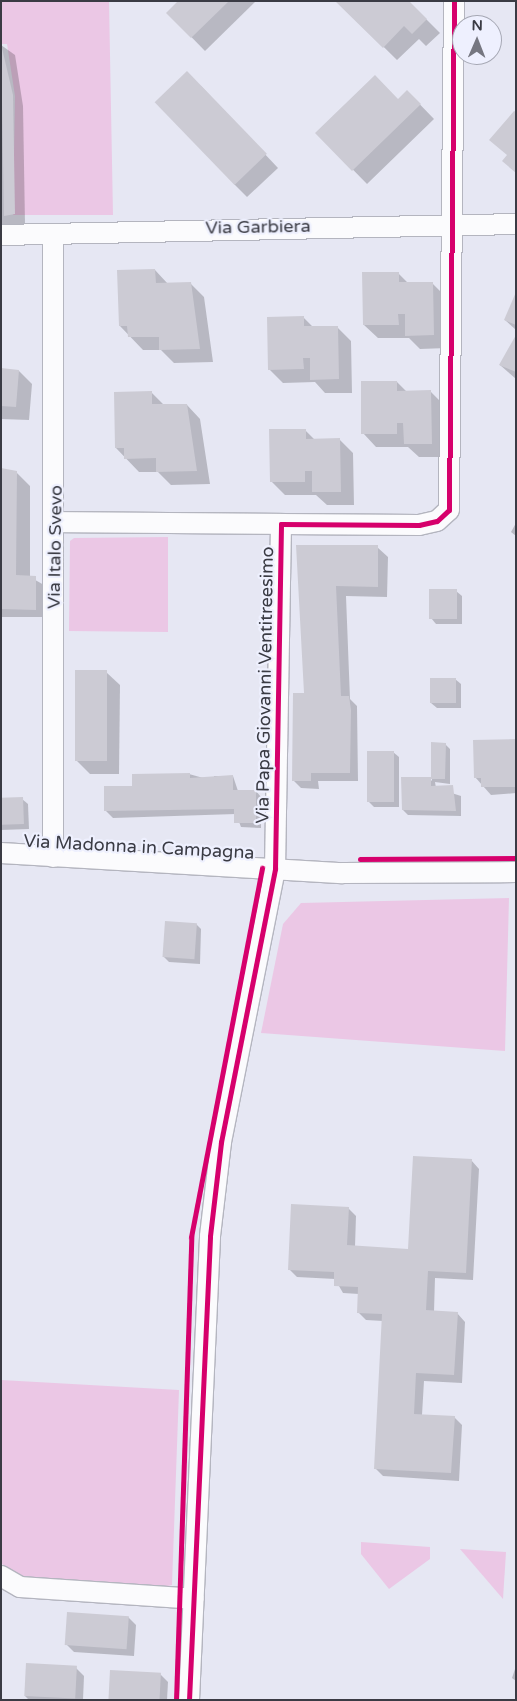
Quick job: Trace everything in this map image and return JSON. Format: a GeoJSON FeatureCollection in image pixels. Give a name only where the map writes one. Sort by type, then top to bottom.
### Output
{"type":"FeatureCollection","features":[{"type":"Feature","properties":{"kind":"street","name":"Via Papa Giovanni Ventitreesimo"},"geometry":{"type":"LineString","coordinates":[[56,522],[419,525],[437,521],[449,510],[455,224],[454,1]]}},
{"type":"Feature","properties":{"kind":"street","name":"Via Garbiera"},"geometry":{"type":"LineString","coordinates":[[1,234],[53,237],[105,229],[516,224]]}},
{"type":"Feature","properties":{"kind":"street","name":"Via Italo Svevo"},"geometry":{"type":"LineString","coordinates":[[53,237],[56,522],[53,858]]}},
{"type":"Feature","properties":{"kind":"street","name":"Via Papa Giovanni Ventitreesimo"},"geometry":{"type":"LineString","coordinates":[[189,1700],[210,1236],[221,1142],[275,869],[281,524]]}},
{"type":"Feature","properties":{"kind":"street","name":"Via Madonna in Campagna"},"geometry":{"type":"LineString","coordinates":[[1,853],[53,858],[395,875],[516,872]]}},
{"type":"Feature","properties":{"kind":"street"},"geometry":{"type":"LineString","coordinates":[[1,1576],[20,1587],[194,1599]]}},
{"type":"Feature","properties":{"kind":"shaded area"},"geometry":{"type":"Polygon","coordinates":[[[1,1],[109,1],[113,215],[13,215],[15,96],[7,44],[1,44],[1,1]]]}},
{"type":"Feature","properties":{"kind":"shaded area"},"geometry":{"type":"Polygon","coordinates":[[[168,537],[168,632],[69,631],[70,541],[74,538],[168,537]]]}},
{"type":"Feature","properties":{"kind":"shaded area"},"geometry":{"type":"Polygon","coordinates":[[[509,898],[505,1051],[261,1033],[283,924],[301,903],[509,898]]]}},
{"type":"Feature","properties":{"kind":"shaded area"},"geometry":{"type":"Polygon","coordinates":[[[1,1380],[179,1390],[172,1585],[157,1589],[18,1578],[1,1563],[1,1380]]]}},
{"type":"Feature","properties":{"kind":"shaded area"},"geometry":{"type":"Polygon","coordinates":[[[361,1542],[430,1547],[430,1559],[389,1589],[361,1554],[361,1542]]]}},
{"type":"Feature","properties":{"kind":"shaded area"},"geometry":{"type":"Polygon","coordinates":[[[460,1549],[506,1552],[503,1599],[460,1549]]]}},
{"type":"Feature","properties":{"kind":"building"},"geometry":{"type":"Polygon","coordinates":[[[178,1],[229,1],[191,38],[166,13],[178,1]]]}},
{"type":"Feature","properties":{"kind":"building"},"geometry":{"type":"Polygon","coordinates":[[[335,1],[409,1],[427,19],[412,34],[404,26],[383,48],[335,1]]]}},
{"type":"Feature","properties":{"kind":"building"},"geometry":{"type":"Polygon","coordinates":[[[1,44],[13,95],[15,214],[4,216],[1,44]]]}},
{"type":"Feature","properties":{"kind":"building"},"geometry":{"type":"Polygon","coordinates":[[[187,71],[267,154],[235,185],[155,102],[187,71]]]}},
{"type":"Feature","properties":{"kind":"building"},"geometry":{"type":"Polygon","coordinates":[[[375,75],[398,99],[407,90],[421,104],[352,171],[315,133],[375,75]]]}},
{"type":"Feature","properties":{"kind":"building"},"geometry":{"type":"Polygon","coordinates":[[[514,111],[516,112],[516,173],[502,161],[507,155],[489,140],[514,111]]]}},
{"type":"Feature","properties":{"kind":"building"},"geometry":{"type":"Polygon","coordinates":[[[155,269],[156,283],[191,282],[200,349],[159,350],[159,337],[128,337],[127,326],[119,326],[117,270],[155,269]]]}},
{"type":"Feature","properties":{"kind":"building"},"geometry":{"type":"Polygon","coordinates":[[[362,272],[399,272],[399,282],[433,282],[434,335],[405,336],[405,314],[398,314],[399,325],[363,325],[362,272]]]}},
{"type":"Feature","properties":{"kind":"building"},"geometry":{"type":"Polygon","coordinates":[[[516,292],[516,325],[504,320],[516,292]]]}},
{"type":"Feature","properties":{"kind":"building"},"geometry":{"type":"Polygon","coordinates":[[[304,316],[304,326],[338,326],[339,379],[310,380],[310,358],[303,358],[304,369],[268,370],[267,317],[304,316]]]}},
{"type":"Feature","properties":{"kind":"building"},"geometry":{"type":"Polygon","coordinates":[[[516,335],[516,372],[499,365],[516,335]]]}},
{"type":"Feature","properties":{"kind":"building"},"geometry":{"type":"Polygon","coordinates":[[[1,368],[19,370],[16,407],[1,406],[1,368]]]}},
{"type":"Feature","properties":{"kind":"building"},"geometry":{"type":"Polygon","coordinates":[[[361,381],[397,381],[397,391],[431,390],[432,444],[404,444],[403,423],[397,423],[397,434],[361,434],[361,381]]]}},
{"type":"Feature","properties":{"kind":"building"},"geometry":{"type":"Polygon","coordinates":[[[152,391],[152,404],[187,404],[197,471],[156,472],[156,458],[124,459],[124,448],[115,448],[114,392],[152,391]]]}},
{"type":"Feature","properties":{"kind":"building"},"geometry":{"type":"Polygon","coordinates":[[[269,429],[306,429],[306,439],[340,438],[341,492],[312,492],[312,471],[305,471],[305,482],[270,482],[269,429]]]}},
{"type":"Feature","properties":{"kind":"building"},"geometry":{"type":"Polygon","coordinates":[[[1,468],[17,471],[16,575],[36,576],[36,610],[1,609],[1,468]]]}},
{"type":"Feature","properties":{"kind":"building"},"geometry":{"type":"Polygon","coordinates":[[[296,545],[378,545],[378,587],[336,586],[341,696],[349,696],[351,710],[350,773],[311,773],[311,781],[292,781],[293,693],[304,693],[296,545]]]}},
{"type":"Feature","properties":{"kind":"building"},"geometry":{"type":"Polygon","coordinates":[[[429,589],[457,589],[457,619],[429,619],[429,589]]]}},
{"type":"Feature","properties":{"kind":"building"},"geometry":{"type":"Polygon","coordinates":[[[75,670],[107,670],[107,761],[75,761],[75,670]]]}},
{"type":"Feature","properties":{"kind":"building"},"geometry":{"type":"Polygon","coordinates":[[[430,678],[456,678],[456,703],[430,703],[430,678]]]}},
{"type":"Feature","properties":{"kind":"building"},"geometry":{"type":"Polygon","coordinates":[[[516,739],[516,787],[481,787],[481,778],[474,778],[473,740],[516,739]]]}},
{"type":"Feature","properties":{"kind":"building"},"geometry":{"type":"Polygon","coordinates":[[[431,742],[446,743],[445,779],[431,779],[431,786],[453,785],[456,811],[402,810],[401,777],[431,777],[431,742]]]}},
{"type":"Feature","properties":{"kind":"building"},"geometry":{"type":"Polygon","coordinates":[[[367,751],[394,751],[394,802],[367,802],[367,751]]]}},
{"type":"Feature","properties":{"kind":"building"},"geometry":{"type":"Polygon","coordinates":[[[190,773],[190,778],[233,775],[233,790],[256,790],[256,823],[234,823],[234,809],[104,811],[104,786],[132,786],[132,774],[190,773]]]}},
{"type":"Feature","properties":{"kind":"building"},"geometry":{"type":"Polygon","coordinates":[[[23,797],[24,824],[2,825],[1,798],[23,797]]]}},
{"type":"Feature","properties":{"kind":"building"},"geometry":{"type":"Polygon","coordinates":[[[165,921],[197,923],[194,959],[162,957],[165,921]]]}},
{"type":"Feature","properties":{"kind":"building"},"geometry":{"type":"Polygon","coordinates":[[[413,1156],[472,1159],[466,1273],[428,1271],[426,1310],[458,1312],[454,1375],[416,1373],[414,1414],[455,1416],[451,1473],[374,1469],[382,1314],[357,1313],[358,1287],[334,1286],[334,1272],[288,1270],[291,1204],[349,1207],[347,1245],[408,1249],[413,1156]]]}},
{"type":"Feature","properties":{"kind":"building"},"geometry":{"type":"Polygon","coordinates":[[[67,1612],[129,1616],[127,1649],[65,1645],[67,1612]]]}},
{"type":"Feature","properties":{"kind":"building"},"geometry":{"type":"Polygon","coordinates":[[[26,1663],[77,1666],[75,1699],[24,1696],[26,1663]]]}},
{"type":"Feature","properties":{"kind":"building"},"geometry":{"type":"Polygon","coordinates":[[[110,1670],[161,1673],[159,1700],[108,1700],[110,1670]]]}},
{"type":"Feature","properties":{"kind":"cycle path"},"geometry":{"type":"LineString","coordinates":[[189,1700],[210,1236],[221,1142],[275,869],[281,524],[419,525],[437,521],[449,510],[454,1]]}},
{"type":"Feature","properties":{"kind":"cycle path"},"geometry":{"type":"LineString","coordinates":[[360,859],[516,858]]}},
{"type":"Feature","properties":{"kind":"cycle path"},"geometry":{"type":"LineString","coordinates":[[176,1700],[191,1237],[262,868]]}}]}
